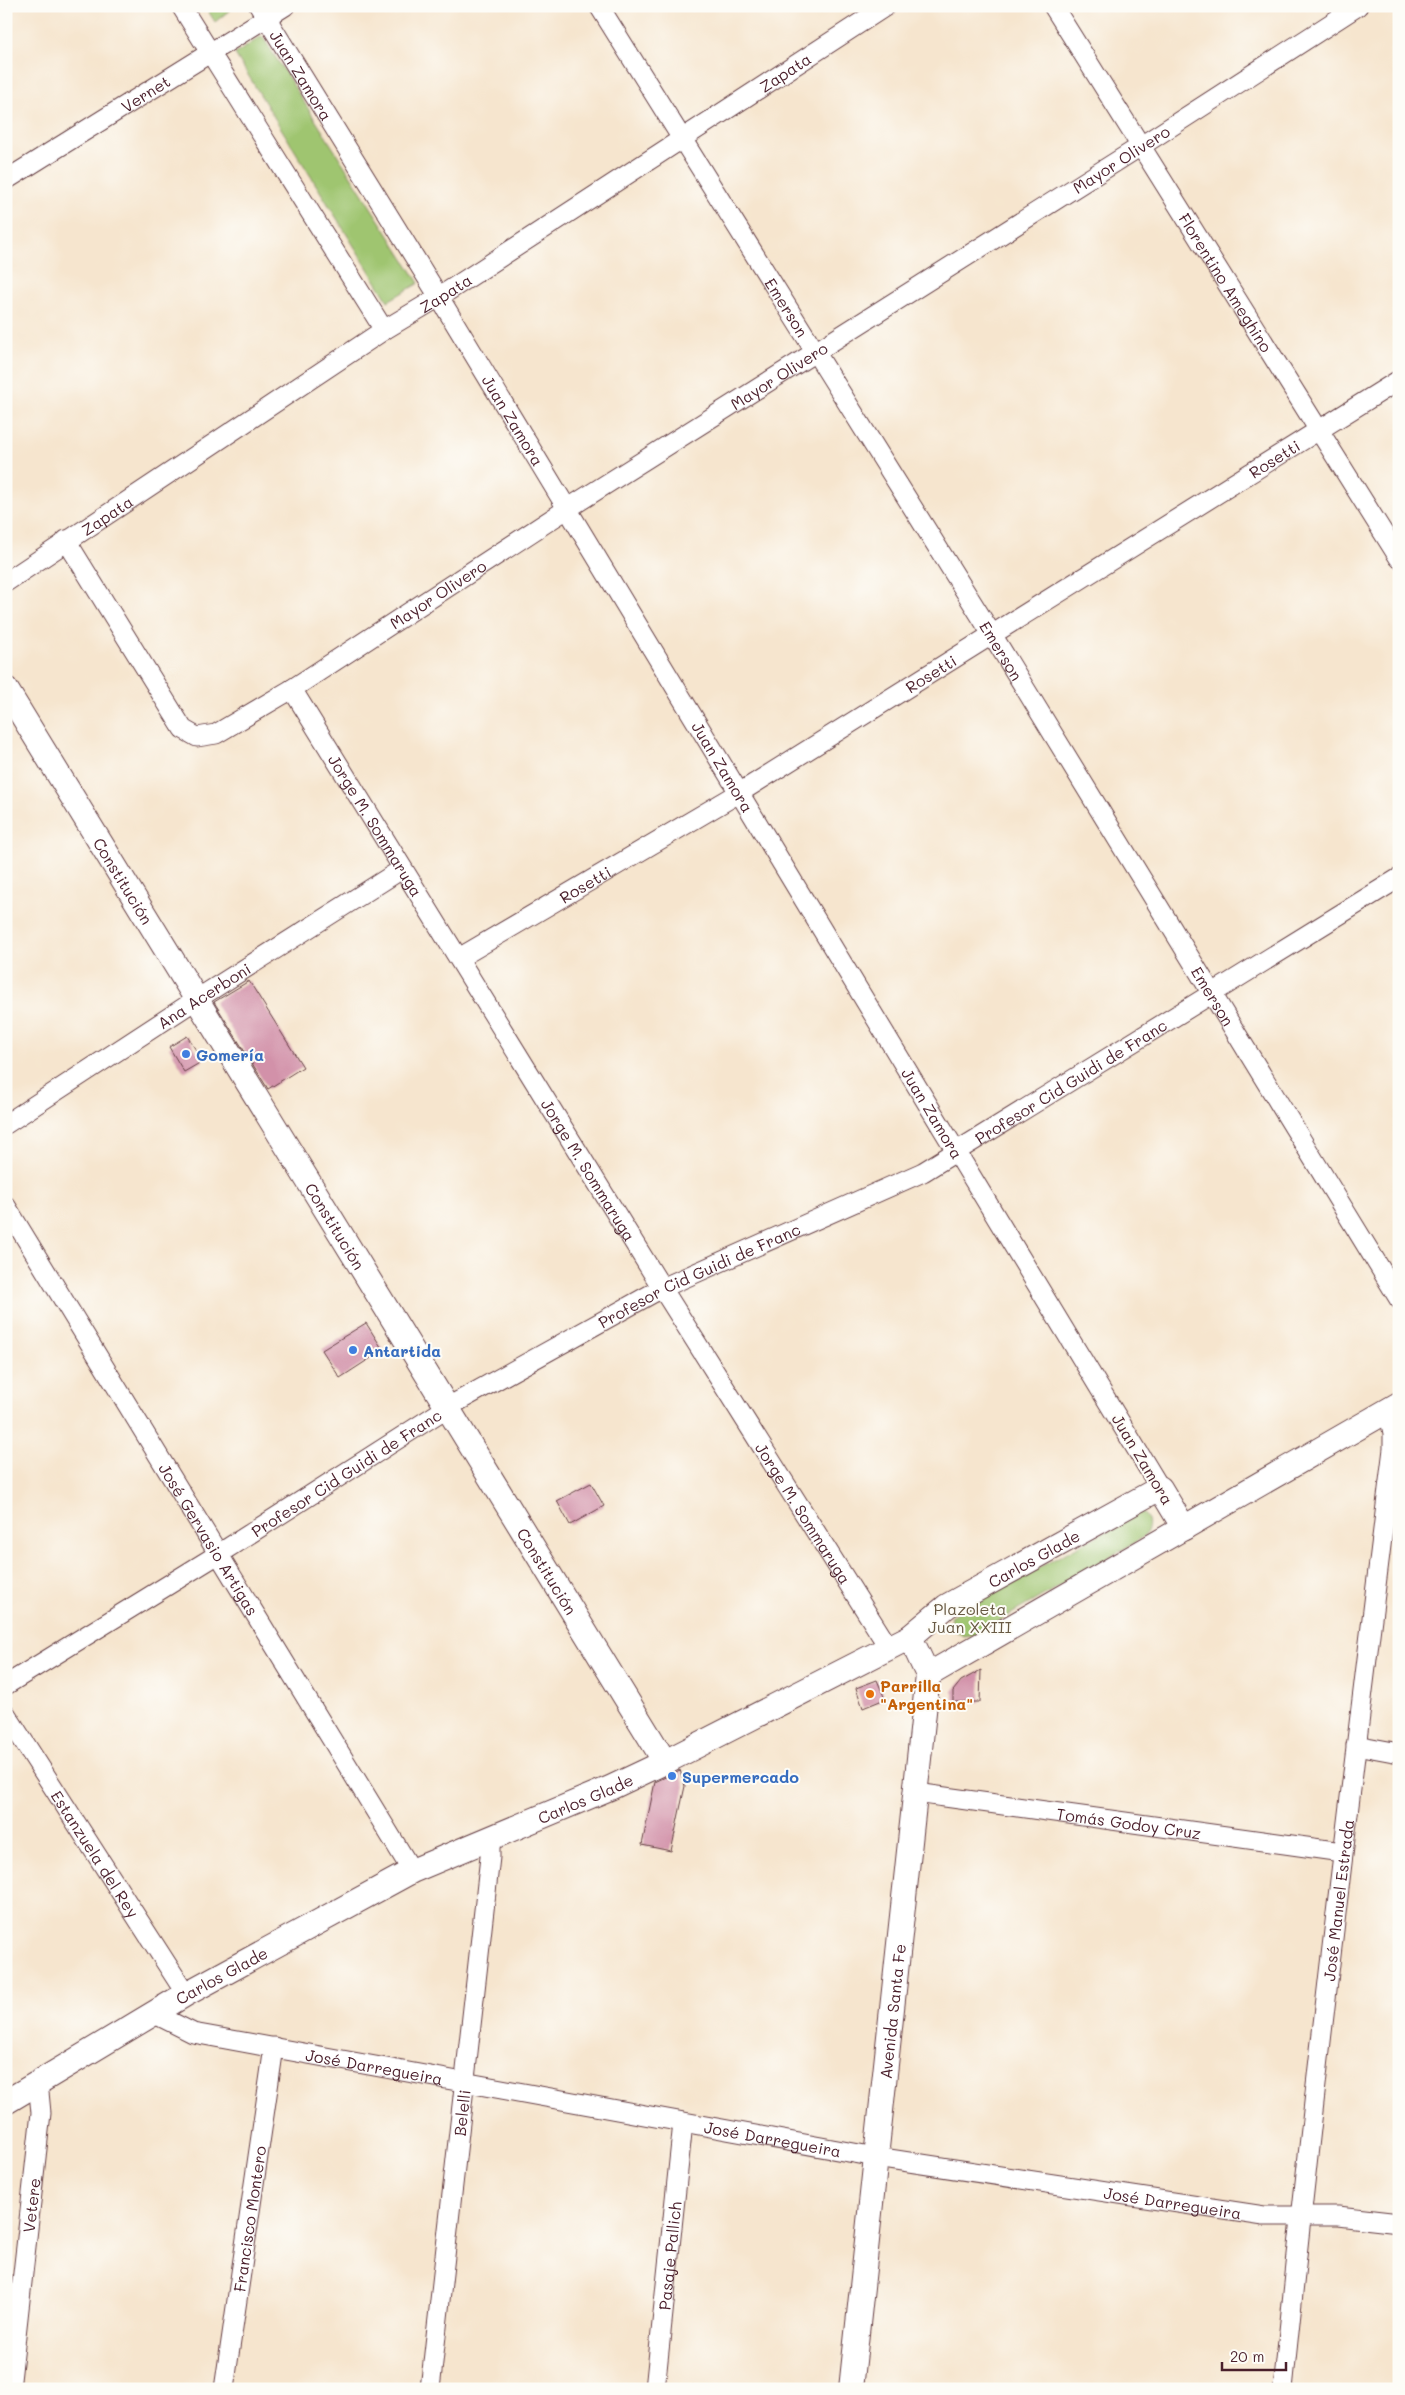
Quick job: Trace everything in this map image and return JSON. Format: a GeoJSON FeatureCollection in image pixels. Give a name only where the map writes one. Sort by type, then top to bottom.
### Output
{"type":"FeatureCollection","features":[{"type":"Feature","properties":{"kind":"street"},"geometry":{"type":"LineString","coordinates":[[181,6],[384,330]]}},
{"type":"Feature","properties":{"kind":"street","name":"Vernet"},"geometry":{"type":"LineString","coordinates":[[6,180],[212,53],[263,12],[285,6]]}},
{"type":"Feature","properties":{"kind":"street","name":"Emerson"},"geometry":{"type":"LineString","coordinates":[[600,6],[993,636],[1399,1299]]}},
{"type":"Feature","properties":{"kind":"street","name":"Zapata"},"geometry":{"type":"LineString","coordinates":[[6,582],[66,540],[384,330],[438,298],[682,137],[886,6]]}},
{"type":"Feature","properties":{"kind":"street","name":"Florentino Ameghino"},"geometry":{"type":"LineString","coordinates":[[1052,6],[1142,146],[1399,558]]}},
{"type":"Feature","properties":{"kind":"street","name":"Mayor Olivero"},"geometry":{"type":"LineString","coordinates":[[66,540],[183,729],[197,737],[216,734],[292,689],[567,509],[1142,146],[1358,6]]}},
{"type":"Feature","properties":{"kind":"street","name":"Juan Zamora"},"geometry":{"type":"LineString","coordinates":[[263,12],[567,509],[1184,1528]]}},
{"type":"Feature","properties":{"kind":"street","name":"Rosetti"},"geometry":{"type":"LineString","coordinates":[[459,958],[739,793],[993,636],[1319,428],[1399,380]]}},
{"type":"Feature","properties":{"kind":"street","name":"Constitución"},"geometry":{"type":"LineString","coordinates":[[6,689],[666,1762]]}},
{"type":"Feature","properties":{"kind":"street","name":"Jorge M. Sommaruga"},"geometry":{"type":"LineString","coordinates":[[292,689],[662,1288],[889,1648]]}},
{"type":"Feature","properties":{"kind":"street","name":"Ana Acerboni"},"geometry":{"type":"LineString","coordinates":[[6,1124],[197,999],[402,869]]}},
{"type":"Feature","properties":{"kind":"street","name":"Profesor Cid Guidi de Franc"},"geometry":{"type":"LineString","coordinates":[[6,1685],[220,1553],[448,1407],[662,1288],[895,1185],[957,1152],[1399,878]]}},
{"type":"Feature","properties":{"kind":"street","name":"José Gervasio Artigas"},"geometry":{"type":"LineString","coordinates":[[6,1206],[220,1553],[412,1871]]}},
{"type":"Feature","properties":{"kind":"street"},"geometry":{"type":"LineString","coordinates":[[910,1637],[928,1675],[1393,1407]]}},
{"type":"Feature","properties":{"kind":"street","name":"José Manuel Estrada"},"geometry":{"type":"LineString","coordinates":[[1283,2389],[1300,2217],[1342,1852],[1392,1449],[1393,1407]]}},
{"type":"Feature","properties":{"kind":"street","name":"Carlos Glade"},"geometry":{"type":"LineString","coordinates":[[6,2102],[186,1994],[412,1871],[666,1762],[910,1637],[947,1606],[1160,1488]]}},
{"type":"Feature","properties":{"kind":"street","name":"Avenida Santa Fe"},"geometry":{"type":"LineString","coordinates":[[851,2389],[928,1675]]}},
{"type":"Feature","properties":{"kind":"street","name":"Estanzuela del Rey"},"geometry":{"type":"LineString","coordinates":[[6,1714],[186,1994]]}},
{"type":"Feature","properties":{"kind":"street"},"geometry":{"type":"LineString","coordinates":[[1356,1745],[1399,1753]]}},
{"type":"Feature","properties":{"kind":"street","name":"Tomás Godoy Cruz"},"geometry":{"type":"LineString","coordinates":[[916,1793],[1342,1852]]}},
{"type":"Feature","properties":{"kind":"street","name":"Belelli"},"geometry":{"type":"LineString","coordinates":[[430,2389],[490,1857],[490,1839]]}},
{"type":"Feature","properties":{"kind":"street","name":"José Darregueira"},"geometry":{"type":"LineString","coordinates":[[153,2013],[193,2033],[876,2157],[1264,2216],[1338,2216],[1399,2223]]}},
{"type":"Feature","properties":{"kind":"street","name":"Francisco Montero"},"geometry":{"type":"LineString","coordinates":[[224,2389],[274,2047]]}},
{"type":"Feature","properties":{"kind":"street","name":"Vetere"},"geometry":{"type":"LineString","coordinates":[[10,2389],[41,2113],[38,2082]]}},
{"type":"Feature","properties":{"kind":"street","name":"Pasaje Pallich"},"geometry":{"type":"LineString","coordinates":[[654,2389],[683,2123]]}},
{"type":"Feature","properties":{"kind":"green space"},"geometry":{"type":"Polygon","coordinates":[[[205,6],[235,6],[215,22],[205,6]]]}},
{"type":"Feature","properties":{"kind":"green space"},"geometry":{"type":"Polygon","coordinates":[[[262,36],[419,283],[388,301],[235,54],[262,36]]]}},
{"type":"Feature","properties":{"kind":"green space","name":"Plazoleta Juan XXIII"},"geometry":{"type":"Polygon","coordinates":[[[1141,1512],[1147,1518],[1149,1524],[1142,1538],[975,1635],[963,1636],[953,1629],[950,1616],[1141,1512]]]}},
{"type":"Feature","properties":{"kind":"building"},"geometry":{"type":"Polygon","coordinates":[[[249,981],[303,1067],[268,1089],[214,1002],[249,981]]]}},
{"type":"Feature","properties":{"kind":"building","name":"Gomería"},"geometry":{"type":"Polygon","coordinates":[[[187,1036],[203,1061],[184,1072],[169,1047],[187,1036]]]}},
{"type":"Feature","properties":{"kind":"building","name":"Antartida"},"geometry":{"type":"Polygon","coordinates":[[[366,1323],[383,1350],[340,1378],[322,1350],[366,1323]]]}},
{"type":"Feature","properties":{"kind":"building"},"geometry":{"type":"Polygon","coordinates":[[[591,1483],[604,1506],[570,1525],[557,1501],[591,1483]]]}},
{"type":"Feature","properties":{"kind":"building"},"geometry":{"type":"Polygon","coordinates":[[[981,1670],[980,1702],[953,1702],[953,1691],[961,1681],[981,1670]]]}},
{"type":"Feature","properties":{"kind":"building","name":"Parrilla \"Argentina\""},"geometry":{"type":"Polygon","coordinates":[[[877,1680],[885,1699],[863,1708],[856,1688],[877,1680]]]}},
{"type":"Feature","properties":{"kind":"building"},"geometry":{"type":"Polygon","coordinates":[[[680,1770],[685,1786],[671,1851],[642,1845],[655,1782],[680,1770]]]}},
{"type":"Feature","properties":{"kind":"place","name":"Gomería"},"geometry":{"type":"Point","coordinates":[186,1054]}},
{"type":"Feature","properties":{"kind":"place","name":"Antartida"},"geometry":{"type":"Point","coordinates":[353,1350]}},
{"type":"Feature","properties":{"kind":"place","name":"Parrilla \"Argentina\""},"geometry":{"type":"Point","coordinates":[870,1694]}},
{"type":"Feature","properties":{"kind":"place","name":"Supermercado"},"geometry":{"type":"Point","coordinates":[672,1776]}}]}
